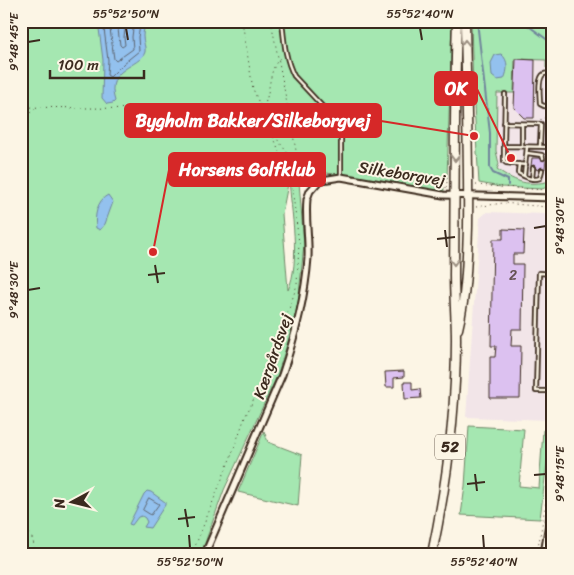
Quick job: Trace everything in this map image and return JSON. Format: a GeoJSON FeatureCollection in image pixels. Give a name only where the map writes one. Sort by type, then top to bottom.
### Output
{"type":"FeatureCollection","features":[{"type":"Feature","properties":{"kind":"main road","name":"Silkeborgvej"},"geometry":{"type":"LineString","coordinates":[[432,554],[445,488],[451,436],[456,339],[454,310],[457,21]]}},
{"type":"Feature","properties":{"kind":"main road","name":"Silkeborgvej"},"geometry":{"type":"LineString","coordinates":[[456,339],[463,311],[468,207],[465,21]]}},
{"type":"Feature","properties":{"kind":"street","name":"Silkeborgvej"},"geometry":{"type":"LineString","coordinates":[[341,177],[418,191],[468,196]]}},
{"type":"Feature","properties":{"kind":"street"},"geometry":{"type":"LineString","coordinates":[[318,182],[341,177]]}},
{"type":"Feature","properties":{"kind":"street","name":"Kærgårdsvej"},"geometry":{"type":"LineString","coordinates":[[205,554],[282,375],[290,350],[302,306],[306,282],[308,257],[307,199],[310,191],[318,182]]}},
{"type":"Feature","properties":{"kind":"street"},"geometry":{"type":"LineString","coordinates":[[468,196],[553,198]]}},
{"type":"Feature","properties":{"kind":"street"},"geometry":{"type":"LineString","coordinates":[[544,554],[553,498]]}},
{"type":"Feature","properties":{"kind":"lane","name":"Silkeborgvej"},"geometry":{"type":"LineString","coordinates":[[282,21],[289,67],[294,76],[336,121],[341,133],[341,177]]}},
{"type":"Feature","properties":{"kind":"lane"},"geometry":{"type":"LineString","coordinates":[[553,74],[542,76],[540,104],[553,107]]}},
{"type":"Feature","properties":{"kind":"lane"},"geometry":{"type":"LineString","coordinates":[[505,94],[504,162],[526,165]]}},
{"type":"Feature","properties":{"kind":"lane"},"geometry":{"type":"LineString","coordinates":[[504,123],[541,124],[540,146]]}},
{"type":"Feature","properties":{"kind":"lane"},"geometry":{"type":"LineString","coordinates":[[522,124],[522,146]]}},
{"type":"Feature","properties":{"kind":"lane"},"geometry":{"type":"LineString","coordinates":[[504,146],[553,147]]}},
{"type":"Feature","properties":{"kind":"lane"},"geometry":{"type":"LineString","coordinates":[[524,176],[527,147]]}},
{"type":"Feature","properties":{"kind":"lane"},"geometry":{"type":"LineString","coordinates":[[527,153],[542,154],[543,158]]}},
{"type":"Feature","properties":{"kind":"lane"},"geometry":{"type":"LineString","coordinates":[[533,154],[534,158]]}},
{"type":"Feature","properties":{"kind":"lane"},"geometry":{"type":"LineString","coordinates":[[519,164],[518,173],[532,179],[540,178],[542,170]]}},
{"type":"Feature","properties":{"kind":"lane"},"geometry":{"type":"LineString","coordinates":[[532,179],[533,168]]}},
{"type":"Feature","properties":{"kind":"lane"},"geometry":{"type":"LineString","coordinates":[[553,274],[539,274],[536,391],[553,391]]}},
{"type":"Feature","properties":{"kind":"path"},"geometry":{"type":"LineString","coordinates":[[192,554],[245,417],[284,324],[297,285],[299,243],[292,187],[253,89],[242,21]]}},
{"type":"Feature","properties":{"kind":"path"},"geometry":{"type":"LineString","coordinates":[[271,21],[299,167]]}},
{"type":"Feature","properties":{"kind":"path"},"geometry":{"type":"LineString","coordinates":[[248,121],[263,107],[272,73],[278,60],[286,54]]}},
{"type":"Feature","properties":{"kind":"path"},"geometry":{"type":"LineString","coordinates":[[21,107],[223,110],[248,121],[280,140],[299,167],[318,182]]}},
{"type":"Feature","properties":{"kind":"path"},"geometry":{"type":"LineString","coordinates":[[21,136],[29,114],[36,107]]}},
{"type":"Feature","properties":{"kind":"path"},"geometry":{"type":"LineString","coordinates":[[541,124],[541,118],[553,118]]}},
{"type":"Feature","properties":{"kind":"path"},"geometry":{"type":"LineString","coordinates":[[446,189],[447,182]]}},
{"type":"Feature","properties":{"kind":"path"},"geometry":{"type":"LineString","coordinates":[[468,185],[544,190],[553,184]]}},
{"type":"Feature","properties":{"kind":"path"},"geometry":{"type":"LineString","coordinates":[[468,207],[484,207],[503,203],[547,207],[553,213]]}},
{"type":"Feature","properties":{"kind":"path"},"geometry":{"type":"LineString","coordinates":[[537,554],[548,490],[553,437]]}},
{"type":"Feature","properties":{"kind":"path"},"geometry":{"type":"LineString","coordinates":[[21,521],[33,539],[35,549],[33,554]]}},
{"type":"Feature","properties":{"kind":"shaded area"},"geometry":{"type":"Polygon","coordinates":[[[515,59],[552,59],[550,151],[547,177],[546,181],[535,184],[513,180],[497,169],[499,164],[496,151],[497,93],[515,59]]]}},
{"type":"Feature","properties":{"kind":"shaded area"},"geometry":{"type":"Polygon","coordinates":[[[487,212],[545,214],[551,229],[550,420],[466,417],[480,218],[487,212]]]}},
{"type":"Feature","properties":{"kind":"green space"},"geometry":{"type":"Polygon","coordinates":[[[21,21],[452,21],[447,179],[443,180],[444,191],[291,167],[291,169],[298,169],[304,245],[298,304],[277,376],[224,490],[201,554],[21,554],[21,21]],[[289,179],[282,214],[288,290],[292,278],[295,251],[289,179]]]}},
{"type":"Feature","properties":{"kind":"green space"},"geometry":{"type":"Polygon","coordinates":[[[471,21],[553,21],[553,68],[546,68],[546,60],[515,59],[514,93],[497,93],[496,151],[499,164],[497,169],[520,182],[546,182],[548,180],[551,150],[553,150],[553,178],[542,189],[501,187],[479,183],[471,21]]]}},
{"type":"Feature","properties":{"kind":"green space"},"geometry":{"type":"Polygon","coordinates":[[[469,426],[524,429],[519,486],[539,488],[543,430],[551,430],[540,519],[461,515],[469,426]]]}},
{"type":"Feature","properties":{"kind":"green space"},"geometry":{"type":"Polygon","coordinates":[[[264,431],[268,442],[302,455],[298,506],[238,492],[264,431]]]}},
{"type":"Feature","properties":{"kind":"water"},"geometry":{"type":"Polygon","coordinates":[[[98,21],[146,21],[143,36],[145,52],[137,62],[118,75],[114,81],[115,101],[107,104],[102,98],[103,60],[98,21]]]}},
{"type":"Feature","properties":{"kind":"water"},"geometry":{"type":"Polygon","coordinates":[[[501,54],[507,62],[507,69],[504,79],[497,80],[492,76],[491,63],[495,55],[501,54]]]}},
{"type":"Feature","properties":{"kind":"water"},"geometry":{"type":"Polygon","coordinates":[[[108,195],[113,202],[105,224],[100,230],[96,228],[96,214],[101,201],[108,195]]]}},
{"type":"Feature","properties":{"kind":"water"},"geometry":{"type":"Polygon","coordinates":[[[147,491],[165,502],[165,505],[150,528],[144,527],[147,522],[142,516],[138,517],[132,525],[129,524],[144,494],[147,491]]]}},
{"type":"Feature","properties":{"kind":"building"},"geometry":{"type":"Polygon","coordinates":[[[516,59],[535,60],[534,118],[524,118],[514,108],[516,59]]]}},
{"type":"Feature","properties":{"kind":"building"},"geometry":{"type":"Polygon","coordinates":[[[532,158],[540,158],[543,161],[546,159],[545,169],[542,167],[537,170],[534,165],[531,166],[532,158]]]}},
{"type":"Feature","properties":{"kind":"building"},"geometry":{"type":"Polygon","coordinates":[[[503,229],[524,230],[523,254],[513,254],[513,264],[523,264],[522,329],[512,329],[511,346],[521,346],[520,398],[490,398],[490,357],[495,357],[496,346],[491,346],[493,239],[503,239],[503,229]]]}},
{"type":"Feature","properties":{"kind":"building"},"geometry":{"type":"Polygon","coordinates":[[[404,371],[404,377],[394,378],[394,387],[386,387],[385,372],[404,371]]]}},
{"type":"Feature","properties":{"kind":"building"},"geometry":{"type":"Polygon","coordinates":[[[404,382],[412,382],[412,390],[420,389],[421,398],[405,399],[404,382]]]}},
{"type":"Feature","properties":{"kind":"waterway"},"geometry":{"type":"LineString","coordinates":[[477,21],[490,133],[490,168],[493,173],[508,180],[508,185]]}},
{"type":"Feature","properties":{"kind":"waterway"},"geometry":{"type":"LineString","coordinates":[[522,21],[553,44]]}},
{"type":"Feature","properties":{"kind":"waterway"},"geometry":{"type":"LineString","coordinates":[[21,397],[25,394]]}},
{"type":"Feature","properties":{"kind":"place","name":"Bygholm Bakker/Silkeborgvej"},"geometry":{"type":"Point","coordinates":[474,136]}},
{"type":"Feature","properties":{"kind":"place","name":"OK"},"geometry":{"type":"Point","coordinates":[511,158]}},
{"type":"Feature","properties":{"kind":"place","name":"Horsens Golfklub"},"geometry":{"type":"Point","coordinates":[153,252]}}]}
